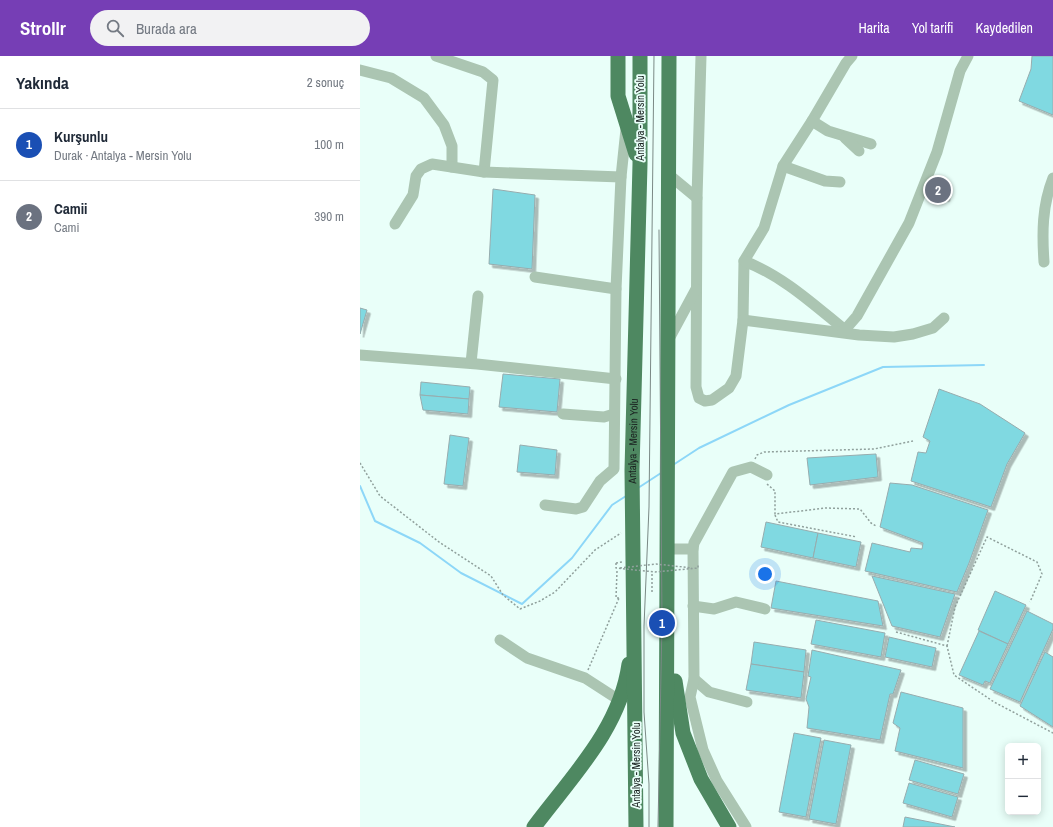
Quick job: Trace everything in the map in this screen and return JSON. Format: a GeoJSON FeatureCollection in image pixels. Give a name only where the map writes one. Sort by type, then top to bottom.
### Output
{"type":"FeatureCollection","features":[{"type":"Feature","properties":{"kind":"highway"},"geometry":{"type":"LineString","coordinates":[[618,56],[618,96],[640,164]]}},
{"type":"Feature","properties":{"kind":"highway","name":"Antalya - Mersin Yolu"},"geometry":{"type":"LineString","coordinates":[[636,827],[635,617],[632,470],[640,164],[640,56]]}},
{"type":"Feature","properties":{"kind":"highway"},"geometry":{"type":"LineString","coordinates":[[666,827],[668,549],[666,496],[670,56]]}},
{"type":"Feature","properties":{"kind":"highway"},"geometry":{"type":"LineString","coordinates":[[534,827],[599,743],[606,731],[620,700],[627,674],[635,617]]}},
{"type":"Feature","properties":{"kind":"highway"},"geometry":{"type":"LineString","coordinates":[[668,620],[683,733],[701,779],[729,827]]}},
{"type":"Feature","properties":{"kind":"street"},"geometry":{"type":"LineString","coordinates":[[436,56],[483,72],[493,80],[484,172]]}},
{"type":"Feature","properties":{"kind":"street"},"geometry":{"type":"LineString","coordinates":[[701,56],[697,198],[696,387],[699,398],[705,401],[712,400],[729,388],[736,376],[743,320],[744,261],[764,228],[783,166],[812,121],[846,63],[852,56]]}},
{"type":"Feature","properties":{"kind":"street"},"geometry":{"type":"LineString","coordinates":[[844,331],[857,316],[909,223],[947,121],[960,71],[968,56]]}},
{"type":"Feature","properties":{"kind":"street"},"geometry":{"type":"LineString","coordinates":[[360,70],[391,78],[424,98],[444,125],[452,146],[452,167]]}},
{"type":"Feature","properties":{"kind":"street"},"geometry":{"type":"LineString","coordinates":[[812,121],[828,131],[843,137],[872,144]]}},
{"type":"Feature","properties":{"kind":"street"},"geometry":{"type":"LineString","coordinates":[[545,505],[576,509],[583,507],[600,481],[614,469],[616,289],[620,177],[627,127]]}},
{"type":"Feature","properties":{"kind":"street"},"geometry":{"type":"LineString","coordinates":[[843,137],[859,151]]}},
{"type":"Feature","properties":{"kind":"street"},"geometry":{"type":"LineString","coordinates":[[395,224],[413,195],[416,176],[421,169],[432,164],[484,172],[620,177]]}},
{"type":"Feature","properties":{"kind":"street"},"geometry":{"type":"LineString","coordinates":[[783,166],[825,181],[840,182]]}},
{"type":"Feature","properties":{"kind":"street"},"geometry":{"type":"LineString","coordinates":[[668,174],[697,198]]}},
{"type":"Feature","properties":{"kind":"street"},"geometry":{"type":"LineString","coordinates":[[1044,262],[1042,233],[1043,215],[1053,178]]}},
{"type":"Feature","properties":{"kind":"street"},"geometry":{"type":"LineString","coordinates":[[744,261],[769,272],[788,284],[844,331]]}},
{"type":"Feature","properties":{"kind":"street"},"geometry":{"type":"LineString","coordinates":[[535,277],[616,289]]}},
{"type":"Feature","properties":{"kind":"street"},"geometry":{"type":"LineString","coordinates":[[667,343],[697,286]]}},
{"type":"Feature","properties":{"kind":"street"},"geometry":{"type":"LineString","coordinates":[[471,363],[478,296]]}},
{"type":"Feature","properties":{"kind":"street"},"geometry":{"type":"LineString","coordinates":[[743,320],[894,337],[933,328],[944,318]]}},
{"type":"Feature","properties":{"kind":"street"},"geometry":{"type":"LineString","coordinates":[[360,354],[471,363],[616,379]]}},
{"type":"Feature","properties":{"kind":"street"},"geometry":{"type":"LineString","coordinates":[[563,414],[604,417],[614,414]]}},
{"type":"Feature","properties":{"kind":"street"},"geometry":{"type":"LineString","coordinates":[[746,827],[717,781],[703,750],[690,697],[694,679],[693,549],[694,543],[733,472],[752,467],[767,475]]}},
{"type":"Feature","properties":{"kind":"street"},"geometry":{"type":"LineString","coordinates":[[668,549],[693,549]]}},
{"type":"Feature","properties":{"kind":"street"},"geometry":{"type":"LineString","coordinates":[[693,606],[714,609],[736,602],[765,609]]}},
{"type":"Feature","properties":{"kind":"street"},"geometry":{"type":"LineString","coordinates":[[500,640],[527,658],[585,678],[620,700]]}},
{"type":"Feature","properties":{"kind":"street"},"geometry":{"type":"LineString","coordinates":[[694,679],[709,692],[747,702]]}},
{"type":"Feature","properties":{"kind":"path"},"geometry":{"type":"LineString","coordinates":[[752,467],[757,455],[764,452],[874,449],[914,441]]}},
{"type":"Feature","properties":{"kind":"path"},"geometry":{"type":"LineString","coordinates":[[360,463],[380,496],[439,542],[491,576],[503,595],[520,609],[540,601],[555,592],[595,550],[633,521]]}},
{"type":"Feature","properties":{"kind":"path"},"geometry":{"type":"LineString","coordinates":[[767,475],[766,483],[775,491],[775,514],[778,522],[857,537]]}},
{"type":"Feature","properties":{"kind":"path"},"geometry":{"type":"LineString","coordinates":[[775,514],[826,508],[860,509],[871,523],[876,526]]}},
{"type":"Feature","properties":{"kind":"path"},"geometry":{"type":"LineString","coordinates":[[1030,602],[1042,574],[1036,562],[987,537],[955,607],[947,646],[954,676],[994,702],[1053,733]]}},
{"type":"Feature","properties":{"kind":"path"},"geometry":{"type":"LineString","coordinates":[[616,563],[616,592]]}},
{"type":"Feature","properties":{"kind":"path"},"geometry":{"type":"LineString","coordinates":[[616,570],[656,564],[698,568]]}},
{"type":"Feature","properties":{"kind":"path"},"geometry":{"type":"LineString","coordinates":[[697,572],[698,564]]}},
{"type":"Feature","properties":{"kind":"path"},"geometry":{"type":"LineString","coordinates":[[616,570],[652,572],[698,568]]}},
{"type":"Feature","properties":{"kind":"path"},"geometry":{"type":"LineString","coordinates":[[652,572],[652,592]]}},
{"type":"Feature","properties":{"kind":"path"},"geometry":{"type":"LineString","coordinates":[[585,678],[619,598]]}},
{"type":"Feature","properties":{"kind":"path"},"geometry":{"type":"LineString","coordinates":[[896,632],[947,646]]}},
{"type":"Feature","properties":{"kind":"building"},"geometry":{"type":"Polygon","coordinates":[[[1032,56],[1053,56],[1053,115],[1019,101],[1031,69],[1032,56]]]}},
{"type":"Feature","properties":{"kind":"building"},"geometry":{"type":"Polygon","coordinates":[[[930,181],[948,185],[946,198],[927,195],[930,181]]]}},
{"type":"Feature","properties":{"kind":"building"},"geometry":{"type":"Polygon","coordinates":[[[493,189],[535,195],[532,269],[489,264],[493,189]]]}},
{"type":"Feature","properties":{"kind":"building"},"geometry":{"type":"Polygon","coordinates":[[[360,308],[367,310],[360,334],[360,308]]]}},
{"type":"Feature","properties":{"kind":"building"},"geometry":{"type":"Polygon","coordinates":[[[503,374],[560,379],[557,412],[499,407],[503,374]]]}},
{"type":"Feature","properties":{"kind":"building"},"geometry":{"type":"Polygon","coordinates":[[[421,382],[470,387],[469,399],[420,395],[421,382]]]}},
{"type":"Feature","properties":{"kind":"building"},"geometry":{"type":"Polygon","coordinates":[[[939,389],[980,404],[1025,433],[1007,464],[991,507],[911,481],[918,452],[926,453],[930,441],[923,437],[939,389]]]}},
{"type":"Feature","properties":{"kind":"building"},"geometry":{"type":"Polygon","coordinates":[[[420,395],[469,399],[468,414],[423,410],[420,395]]]}},
{"type":"Feature","properties":{"kind":"building"},"geometry":{"type":"Polygon","coordinates":[[[450,435],[469,438],[463,486],[444,484],[450,435]]]}},
{"type":"Feature","properties":{"kind":"building"},"geometry":{"type":"Polygon","coordinates":[[[520,445],[557,450],[555,475],[517,472],[520,445]]]}},
{"type":"Feature","properties":{"kind":"building"},"geometry":{"type":"Polygon","coordinates":[[[876,454],[878,477],[810,485],[807,458],[876,454]]]}},
{"type":"Feature","properties":{"kind":"building"},"geometry":{"type":"Polygon","coordinates":[[[890,483],[912,485],[988,510],[957,592],[865,571],[872,543],[910,552],[911,548],[922,549],[923,543],[880,527],[890,483]]]}},
{"type":"Feature","properties":{"kind":"building"},"geometry":{"type":"Polygon","coordinates":[[[766,522],[818,533],[813,558],[761,547],[766,522]]]}},
{"type":"Feature","properties":{"kind":"building"},"geometry":{"type":"Polygon","coordinates":[[[818,533],[861,542],[856,567],[813,558],[818,533]]]}},
{"type":"Feature","properties":{"kind":"building"},"geometry":{"type":"Polygon","coordinates":[[[872,576],[955,594],[940,637],[892,626],[872,576]]]}},
{"type":"Feature","properties":{"kind":"building"},"geometry":{"type":"Polygon","coordinates":[[[776,581],[878,601],[883,626],[771,608],[776,581]]]}},
{"type":"Feature","properties":{"kind":"building"},"geometry":{"type":"Polygon","coordinates":[[[995,591],[1026,605],[1008,644],[978,630],[995,591]]]}},
{"type":"Feature","properties":{"kind":"building"},"geometry":{"type":"Polygon","coordinates":[[[1027,611],[1053,624],[1053,629],[1020,702],[990,689],[1027,611]]]}},
{"type":"Feature","properties":{"kind":"building"},"geometry":{"type":"Polygon","coordinates":[[[816,620],[885,633],[881,657],[811,644],[816,620]]]}},
{"type":"Feature","properties":{"kind":"building"},"geometry":{"type":"Polygon","coordinates":[[[979,631],[1008,644],[990,683],[985,681],[983,685],[959,675],[979,631]]]}},
{"type":"Feature","properties":{"kind":"building"},"geometry":{"type":"Polygon","coordinates":[[[889,637],[936,648],[932,667],[885,657],[889,637]]]}},
{"type":"Feature","properties":{"kind":"building"},"geometry":{"type":"Polygon","coordinates":[[[754,642],[806,650],[804,672],[751,664],[754,642]]]}},
{"type":"Feature","properties":{"kind":"building"},"geometry":{"type":"Polygon","coordinates":[[[812,650],[901,670],[893,694],[890,694],[880,740],[807,728],[809,707],[806,699],[811,677],[808,676],[812,650]]]}},
{"type":"Feature","properties":{"kind":"building"},"geometry":{"type":"Polygon","coordinates":[[[1045,652],[1053,657],[1053,727],[1020,706],[1045,652]]]}},
{"type":"Feature","properties":{"kind":"building"},"geometry":{"type":"Polygon","coordinates":[[[751,664],[804,672],[801,698],[746,690],[751,664]]]}},
{"type":"Feature","properties":{"kind":"building"},"geometry":{"type":"Polygon","coordinates":[[[901,692],[963,708],[963,768],[895,751],[900,728],[893,723],[901,692]]]}},
{"type":"Feature","properties":{"kind":"building"},"geometry":{"type":"Polygon","coordinates":[[[794,733],[821,738],[806,817],[779,812],[794,733]]]}},
{"type":"Feature","properties":{"kind":"building"},"geometry":{"type":"Polygon","coordinates":[[[824,740],[851,745],[836,824],[809,819],[824,740]]]}},
{"type":"Feature","properties":{"kind":"building"},"geometry":{"type":"Polygon","coordinates":[[[915,760],[964,774],[958,794],[909,780],[915,760]]]}},
{"type":"Feature","properties":{"kind":"building"},"geometry":{"type":"Polygon","coordinates":[[[909,783],[958,797],[952,817],[903,803],[909,783]]]}},
{"type":"Feature","properties":{"kind":"building"},"geometry":{"type":"Polygon","coordinates":[[[905,817],[955,827],[903,827],[905,817]]]}},
{"type":"Feature","properties":{"kind":"waterway"},"geometry":{"type":"LineString","coordinates":[[673,465],[699,448],[789,405],[883,367],[984,365]]}},
{"type":"Feature","properties":{"kind":"waterway"},"geometry":{"type":"LineString","coordinates":[[638,488],[661,473]]}},
{"type":"Feature","properties":{"kind":"waterway"},"geometry":{"type":"LineString","coordinates":[[360,486],[375,521],[420,543],[461,573],[522,604],[572,558],[612,505],[626,496]]}},
{"type":"Feature","properties":{"kind":"tram line"},"geometry":{"type":"LineString","coordinates":[[649,827],[649,784],[644,712],[644,626],[649,507],[654,56]]}},
{"type":"Feature","properties":{"kind":"tram line"},"geometry":{"type":"LineString","coordinates":[[658,827],[662,623],[659,230]]}},
{"type":"Feature","properties":{"kind":"place","name":"Camii"},"geometry":{"type":"Point","coordinates":[938,190]}},
{"type":"Feature","properties":{"kind":"place","name":"Kurşunlu"},"geometry":{"type":"Point","coordinates":[662,623]}}]}
